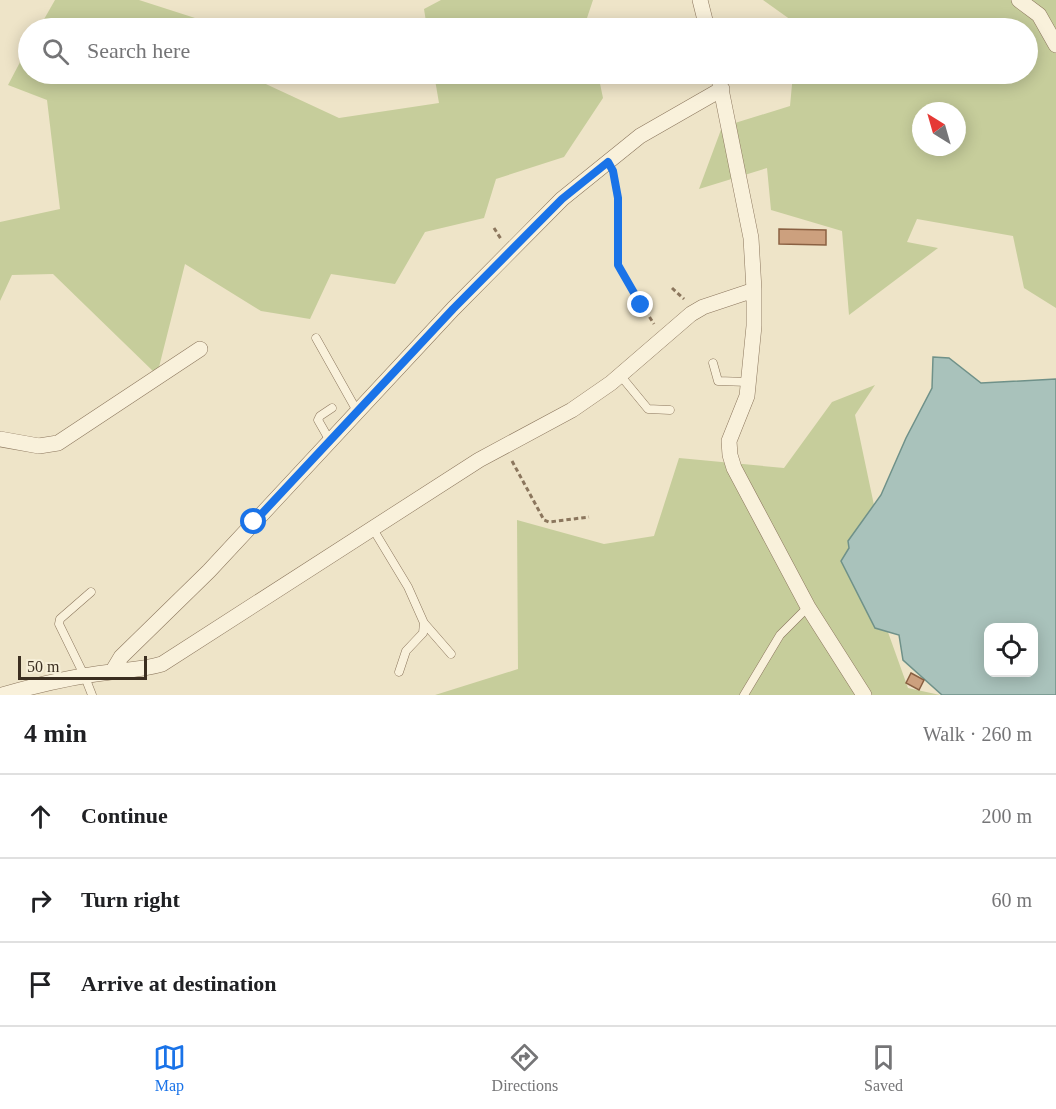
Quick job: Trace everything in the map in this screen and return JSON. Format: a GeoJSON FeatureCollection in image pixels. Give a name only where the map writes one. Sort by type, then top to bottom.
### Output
{"type":"FeatureCollection","features":[{"type":"Feature","properties":{"kind":"street"},"geometry":{"type":"LineString","coordinates":[[700,0],[704,18]]}},
{"type":"Feature","properties":{"kind":"street"},"geometry":{"type":"LineString","coordinates":[[1020,0],[1039,15],[1056,45]]}},
{"type":"Feature","properties":{"kind":"street"},"geometry":{"type":"LineString","coordinates":[[721,84],[751,238],[754,290],[754,326],[747,396],[729,441],[730,455],[734,468],[808,607],[864,695]]}},
{"type":"Feature","properties":{"kind":"street"},"geometry":{"type":"LineString","coordinates":[[112,672],[121,657],[209,571],[453,309],[562,199],[639,136],[722,89]]}},
{"type":"Feature","properties":{"kind":"street"},"geometry":{"type":"LineString","coordinates":[[2,695],[26,688],[162,664],[479,460],[572,410],[620,375],[691,314],[703,307],[754,290]]}},
{"type":"Feature","properties":{"kind":"street"},"geometry":{"type":"LineString","coordinates":[[0,439],[39,446],[58,443],[200,349]]}},
{"type":"Feature","properties":{"kind":"lane"},"geometry":{"type":"LineString","coordinates":[[316,338],[357,411]]}},
{"type":"Feature","properties":{"kind":"lane"},"geometry":{"type":"LineString","coordinates":[[713,363],[718,381],[748,382]]}},
{"type":"Feature","properties":{"kind":"lane"},"geometry":{"type":"LineString","coordinates":[[620,375],[648,409],[670,410]]}},
{"type":"Feature","properties":{"kind":"lane"},"geometry":{"type":"LineString","coordinates":[[330,441],[318,420],[332,408]]}},
{"type":"Feature","properties":{"kind":"lane"},"geometry":{"type":"LineString","coordinates":[[373,529],[408,587],[424,623],[451,654]]}},
{"type":"Feature","properties":{"kind":"lane"},"geometry":{"type":"LineString","coordinates":[[91,592],[60,619],[59,624],[92,695]]}},
{"type":"Feature","properties":{"kind":"lane"},"geometry":{"type":"LineString","coordinates":[[744,695],[780,635],[808,607]]}},
{"type":"Feature","properties":{"kind":"lane"},"geometry":{"type":"LineString","coordinates":[[399,672],[406,651],[423,633],[424,623]]}},
{"type":"Feature","properties":{"kind":"path"},"geometry":{"type":"LineString","coordinates":[[608,162],[613,171],[618,198],[620,271],[663,338]]}},
{"type":"Feature","properties":{"kind":"path"},"geometry":{"type":"LineString","coordinates":[[504,447],[544,520],[549,522],[589,518]]}},
{"type":"Feature","properties":{"kind":"green space"},"geometry":{"type":"Polygon","coordinates":[[[55,0],[139,0],[195,18],[45,18],[55,0]]]}},
{"type":"Feature","properties":{"kind":"green space"},"geometry":{"type":"Polygon","coordinates":[[[441,0],[593,0],[587,18],[425,18],[424,9],[441,0]]]}},
{"type":"Feature","properties":{"kind":"green space"},"geometry":{"type":"Polygon","coordinates":[[[763,0],[1056,0],[1056,308],[1024,288],[1013,236],[917,219],[907,242],[938,248],[849,315],[842,231],[771,210],[767,168],[699,189],[722,127],[790,106],[792,84],[1038,84],[1038,18],[788,18],[763,0]]]}},
{"type":"Feature","properties":{"kind":"green space"},"geometry":{"type":"Polygon","coordinates":[[[18,66],[18,84],[266,84],[339,118],[439,103],[436,84],[600,84],[603,98],[564,157],[496,179],[484,218],[425,232],[395,284],[331,274],[310,319],[261,311],[185,264],[157,375],[53,274],[12,275],[0,301],[0,222],[60,209],[47,100],[8,85],[18,66]]]}},
{"type":"Feature","properties":{"kind":"green space"},"geometry":{"type":"Polygon","coordinates":[[[875,385],[855,415],[882,543],[870,582],[908,688],[940,695],[435,695],[518,669],[517,520],[604,544],[654,536],[679,458],[784,468],[832,402],[875,385]]]}},
{"type":"Feature","properties":{"kind":"water"},"geometry":{"type":"Polygon","coordinates":[[[933,357],[949,358],[981,383],[1056,379],[1056,695],[942,695],[903,660],[899,635],[875,628],[841,561],[849,548],[848,541],[881,495],[906,438],[932,388],[933,357]]]}},
{"type":"Feature","properties":{"kind":"building"},"geometry":{"type":"Polygon","coordinates":[[[779,229],[826,230],[826,245],[779,244],[779,229]]]}},
{"type":"Feature","properties":{"kind":"building"},"geometry":{"type":"Polygon","coordinates":[[[911,673],[924,680],[919,690],[906,683],[911,673]]]}},
{"type":"Feature","properties":{"kind":"route"},"geometry":{"type":"LineString","coordinates":[[254,522],[453,309],[562,199],[608,162],[613,171],[618,198],[618,265],[641,305]]}}]}
